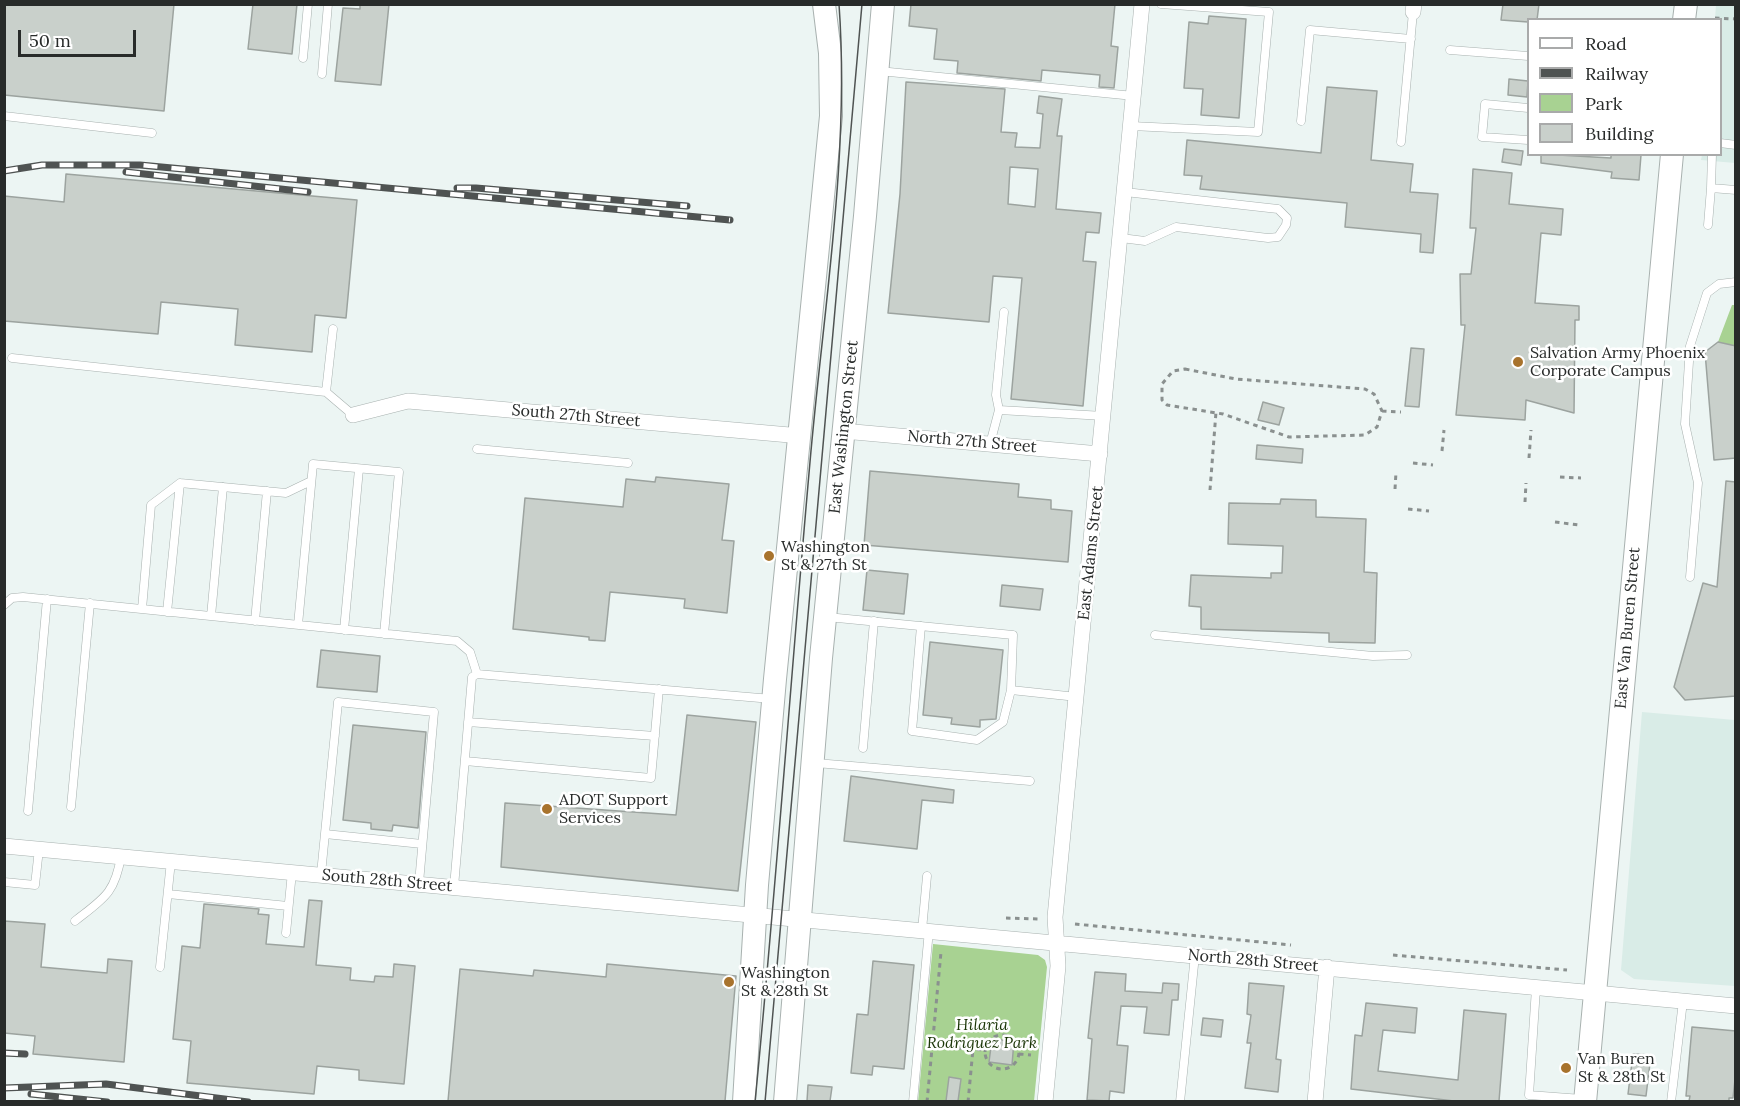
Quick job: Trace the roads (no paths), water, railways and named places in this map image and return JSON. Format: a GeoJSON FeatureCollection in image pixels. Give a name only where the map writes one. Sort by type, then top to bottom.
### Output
{"type":"FeatureCollection","features":[{"type":"Feature","properties":{"kind":"main road"},"geometry":{"type":"LineString","coordinates":[[744,1101],[763,915],[773,699],[827,168],[831,85],[824,4]]}},
{"type":"Feature","properties":{"kind":"main road","name":"East Washington Street"},"geometry":{"type":"LineString","coordinates":[[785,1101],[825,617],[883,4]]}},
{"type":"Feature","properties":{"kind":"main road","name":"East Van Buren Street"},"geometry":{"type":"LineString","coordinates":[[1585,1100],[1672,156]]}},
{"type":"Feature","properties":{"kind":"street","name":"East Adams Street"},"geometry":{"type":"LineString","coordinates":[[1045,1101],[1058,966],[1055,917],[1101,454],[1142,4]]}},
{"type":"Feature","properties":{"kind":"street","name":"South 27th Street"},"geometry":{"type":"LineString","coordinates":[[353,415],[408,401],[801,436]]}},
{"type":"Feature","properties":{"kind":"street","name":"North 27th Street"},"geometry":{"type":"LineString","coordinates":[[843,431],[1101,454]]}},
{"type":"Feature","properties":{"kind":"street","name":"South 28th Street"},"geometry":{"type":"LineString","coordinates":[[4,846],[763,915]]}},
{"type":"Feature","properties":{"kind":"street","name":"North 28th Street"},"geometry":{"type":"LineString","coordinates":[[763,915],[1736,1006]]}},
{"type":"Feature","properties":{"kind":"street"},"geometry":{"type":"LineString","coordinates":[[1315,1101],[1327,967]]}},
{"type":"Feature","properties":{"kind":"lane"},"geometry":{"type":"LineString","coordinates":[[303,58],[308,4]]}},
{"type":"Feature","properties":{"kind":"lane"},"geometry":{"type":"LineString","coordinates":[[322,74],[328,4]]}},
{"type":"Feature","properties":{"kind":"lane"},"geometry":{"type":"LineString","coordinates":[[1131,126],[1257,132],[1269,12],[1161,4]]}},
{"type":"Feature","properties":{"kind":"lane"},"geometry":{"type":"LineString","coordinates":[[1401,142],[1413,8]]}},
{"type":"Feature","properties":{"kind":"lane"},"geometry":{"type":"LineString","coordinates":[[1301,121],[1310,30],[1411,39]]}},
{"type":"Feature","properties":{"kind":"lane"},"geometry":{"type":"LineString","coordinates":[[1450,50],[1527,56]]}},
{"type":"Feature","properties":{"kind":"lane"},"geometry":{"type":"LineString","coordinates":[[878,70],[1134,96]]}},
{"type":"Feature","properties":{"kind":"lane"},"geometry":{"type":"LineString","coordinates":[[1527,108],[1485,104],[1482,137],[1527,140]]}},
{"type":"Feature","properties":{"kind":"lane"},"geometry":{"type":"LineString","coordinates":[[4,116],[152,133]]}},
{"type":"Feature","properties":{"kind":"lane"},"geometry":{"type":"LineString","coordinates":[[1708,225],[1712,156]]}},
{"type":"Feature","properties":{"kind":"lane"},"geometry":{"type":"LineString","coordinates":[[1711,188],[1736,190]]}},
{"type":"Feature","properties":{"kind":"lane"},"geometry":{"type":"LineString","coordinates":[[1121,238],[1145,241],[1176,227],[1268,238],[1278,237],[1287,225],[1287,218],[1278,209],[1125,192]]}},
{"type":"Feature","properties":{"kind":"lane"},"geometry":{"type":"LineString","coordinates":[[1690,577],[1698,483],[1685,424],[1690,346],[1707,293],[1719,284],[1736,282]]}},
{"type":"Feature","properties":{"kind":"lane"},"geometry":{"type":"LineString","coordinates":[[990,444],[999,410],[996,395],[1004,312]]}},
{"type":"Feature","properties":{"kind":"lane"},"geometry":{"type":"LineString","coordinates":[[326,392],[333,329]]}},
{"type":"Feature","properties":{"kind":"lane"},"geometry":{"type":"LineString","coordinates":[[12,358],[326,392],[353,415]]}},
{"type":"Feature","properties":{"kind":"lane"},"geometry":{"type":"LineString","coordinates":[[999,410],[1104,416]]}},
{"type":"Feature","properties":{"kind":"lane"},"geometry":{"type":"LineString","coordinates":[[477,449],[628,463]]}},
{"type":"Feature","properties":{"kind":"lane"},"geometry":{"type":"LineString","coordinates":[[298,625],[313,464],[399,472],[384,634]]}},
{"type":"Feature","properties":{"kind":"lane"},"geometry":{"type":"LineString","coordinates":[[344,630],[359,469]]}},
{"type":"Feature","properties":{"kind":"lane"},"geometry":{"type":"LineString","coordinates":[[142,609],[151,505],[180,483],[286,493],[311,482]]}},
{"type":"Feature","properties":{"kind":"lane"},"geometry":{"type":"LineString","coordinates":[[167,612],[180,483]]}},
{"type":"Feature","properties":{"kind":"lane"},"geometry":{"type":"LineString","coordinates":[[211,616],[223,487]]}},
{"type":"Feature","properties":{"kind":"lane"},"geometry":{"type":"LineString","coordinates":[[255,621],[267,491]]}},
{"type":"Feature","properties":{"kind":"lane"},"geometry":{"type":"LineString","coordinates":[[4,605],[12,598],[47,599],[458,641],[470,652],[477,674]]}},
{"type":"Feature","properties":{"kind":"lane"},"geometry":{"type":"LineString","coordinates":[[28,811],[47,599]]}},
{"type":"Feature","properties":{"kind":"lane"},"geometry":{"type":"LineString","coordinates":[[71,807],[90,603]]}},
{"type":"Feature","properties":{"kind":"lane"},"geometry":{"type":"LineString","coordinates":[[825,617],[874,621],[1013,635],[1011,690],[1003,722],[977,740],[912,731],[921,626]]}},
{"type":"Feature","properties":{"kind":"lane"},"geometry":{"type":"LineString","coordinates":[[863,748],[874,621]]}},
{"type":"Feature","properties":{"kind":"lane"},"geometry":{"type":"LineString","coordinates":[[1155,635],[1373,656],[1407,655]]}},
{"type":"Feature","properties":{"kind":"lane"},"geometry":{"type":"LineString","coordinates":[[453,886],[472,677],[477,674],[773,699]]}},
{"type":"Feature","properties":{"kind":"lane"},"geometry":{"type":"LineString","coordinates":[[465,760],[651,778],[659,689]]}},
{"type":"Feature","properties":{"kind":"lane"},"geometry":{"type":"LineString","coordinates":[[1011,690],[1077,697]]}},
{"type":"Feature","properties":{"kind":"lane"},"geometry":{"type":"LineString","coordinates":[[321,874],[338,702],[434,712],[419,884]]}},
{"type":"Feature","properties":{"kind":"lane"},"geometry":{"type":"LineString","coordinates":[[468,722],[655,736]]}},
{"type":"Feature","properties":{"kind":"lane"},"geometry":{"type":"LineString","coordinates":[[813,763],[1030,781]]}},
{"type":"Feature","properties":{"kind":"lane"},"geometry":{"type":"LineString","coordinates":[[325,834],[422,844]]}},
{"type":"Feature","properties":{"kind":"lane"},"geometry":{"type":"LineString","coordinates":[[4,882],[35,885],[39,849]]}},
{"type":"Feature","properties":{"kind":"lane"},"geometry":{"type":"LineString","coordinates":[[75,921],[110,894],[118,875],[121,856]]}},
{"type":"Feature","properties":{"kind":"lane"},"geometry":{"type":"LineString","coordinates":[[160,967],[171,861]]}},
{"type":"Feature","properties":{"kind":"lane"},"geometry":{"type":"LineString","coordinates":[[286,933],[292,872]]}},
{"type":"Feature","properties":{"kind":"lane"},"geometry":{"type":"LineString","coordinates":[[913,1101],[926,930],[927,876]]}},
{"type":"Feature","properties":{"kind":"lane"},"geometry":{"type":"LineString","coordinates":[[168,894],[288,906]]}},
{"type":"Feature","properties":{"kind":"lane"},"geometry":{"type":"LineString","coordinates":[[1180,1101],[1195,955]]}},
{"type":"Feature","properties":{"kind":"lane"},"geometry":{"type":"LineString","coordinates":[[1536,988],[1529,1095],[1585,1100]]}},
{"type":"Feature","properties":{"kind":"lane"},"geometry":{"type":"LineString","coordinates":[[1671,1101],[1683,1001]]}},
{"type":"Feature","properties":{"kind":"tram line"},"geometry":{"type":"LineString","coordinates":[[755,1102],[810,462],[834,234],[841,119],[839,4]]}},
{"type":"Feature","properties":{"kind":"tram line"},"geometry":{"type":"LineString","coordinates":[[765,1102],[862,4]]}},
{"type":"Feature","properties":{"kind":"railway"},"geometry":{"type":"LineString","coordinates":[[4,171],[42,165],[140,165],[730,220]]}},
{"type":"Feature","properties":{"kind":"railway"},"geometry":{"type":"LineString","coordinates":[[126,172],[308,192]]}},
{"type":"Feature","properties":{"kind":"railway"},"geometry":{"type":"LineString","coordinates":[[457,188],[687,206]]}},
{"type":"Feature","properties":{"kind":"railway"},"geometry":{"type":"LineString","coordinates":[[4,1053],[25,1054]]}},
{"type":"Feature","properties":{"kind":"railway"},"geometry":{"type":"LineString","coordinates":[[4,1088],[106,1084],[248,1102]]}},
{"type":"Feature","properties":{"kind":"railway"},"geometry":{"type":"LineString","coordinates":[[31,1094],[107,1102]]}},
{"type":"Feature","properties":{"kind":"place","name":"Salvation Army Phoenix Corporate Campus"},"geometry":{"type":"Point","coordinates":[1518,362]}},
{"type":"Feature","properties":{"kind":"place","name":"Washington St & 27th St"},"geometry":{"type":"Point","coordinates":[769,556]}},
{"type":"Feature","properties":{"kind":"place","name":"ADOT Support Services"},"geometry":{"type":"Point","coordinates":[547,809]}},
{"type":"Feature","properties":{"kind":"place","name":"Washington St & 28th St"},"geometry":{"type":"Point","coordinates":[729,982]}},
{"type":"Feature","properties":{"kind":"place","name":"Van Buren St & 28th St"},"geometry":{"type":"Point","coordinates":[1566,1068]}},
{"type":"Feature","properties":{"kind":"park label","name":"Hilaria Rodriguez Park"},"geometry":{"type":"Point","coordinates":[982,1034]}}]}
